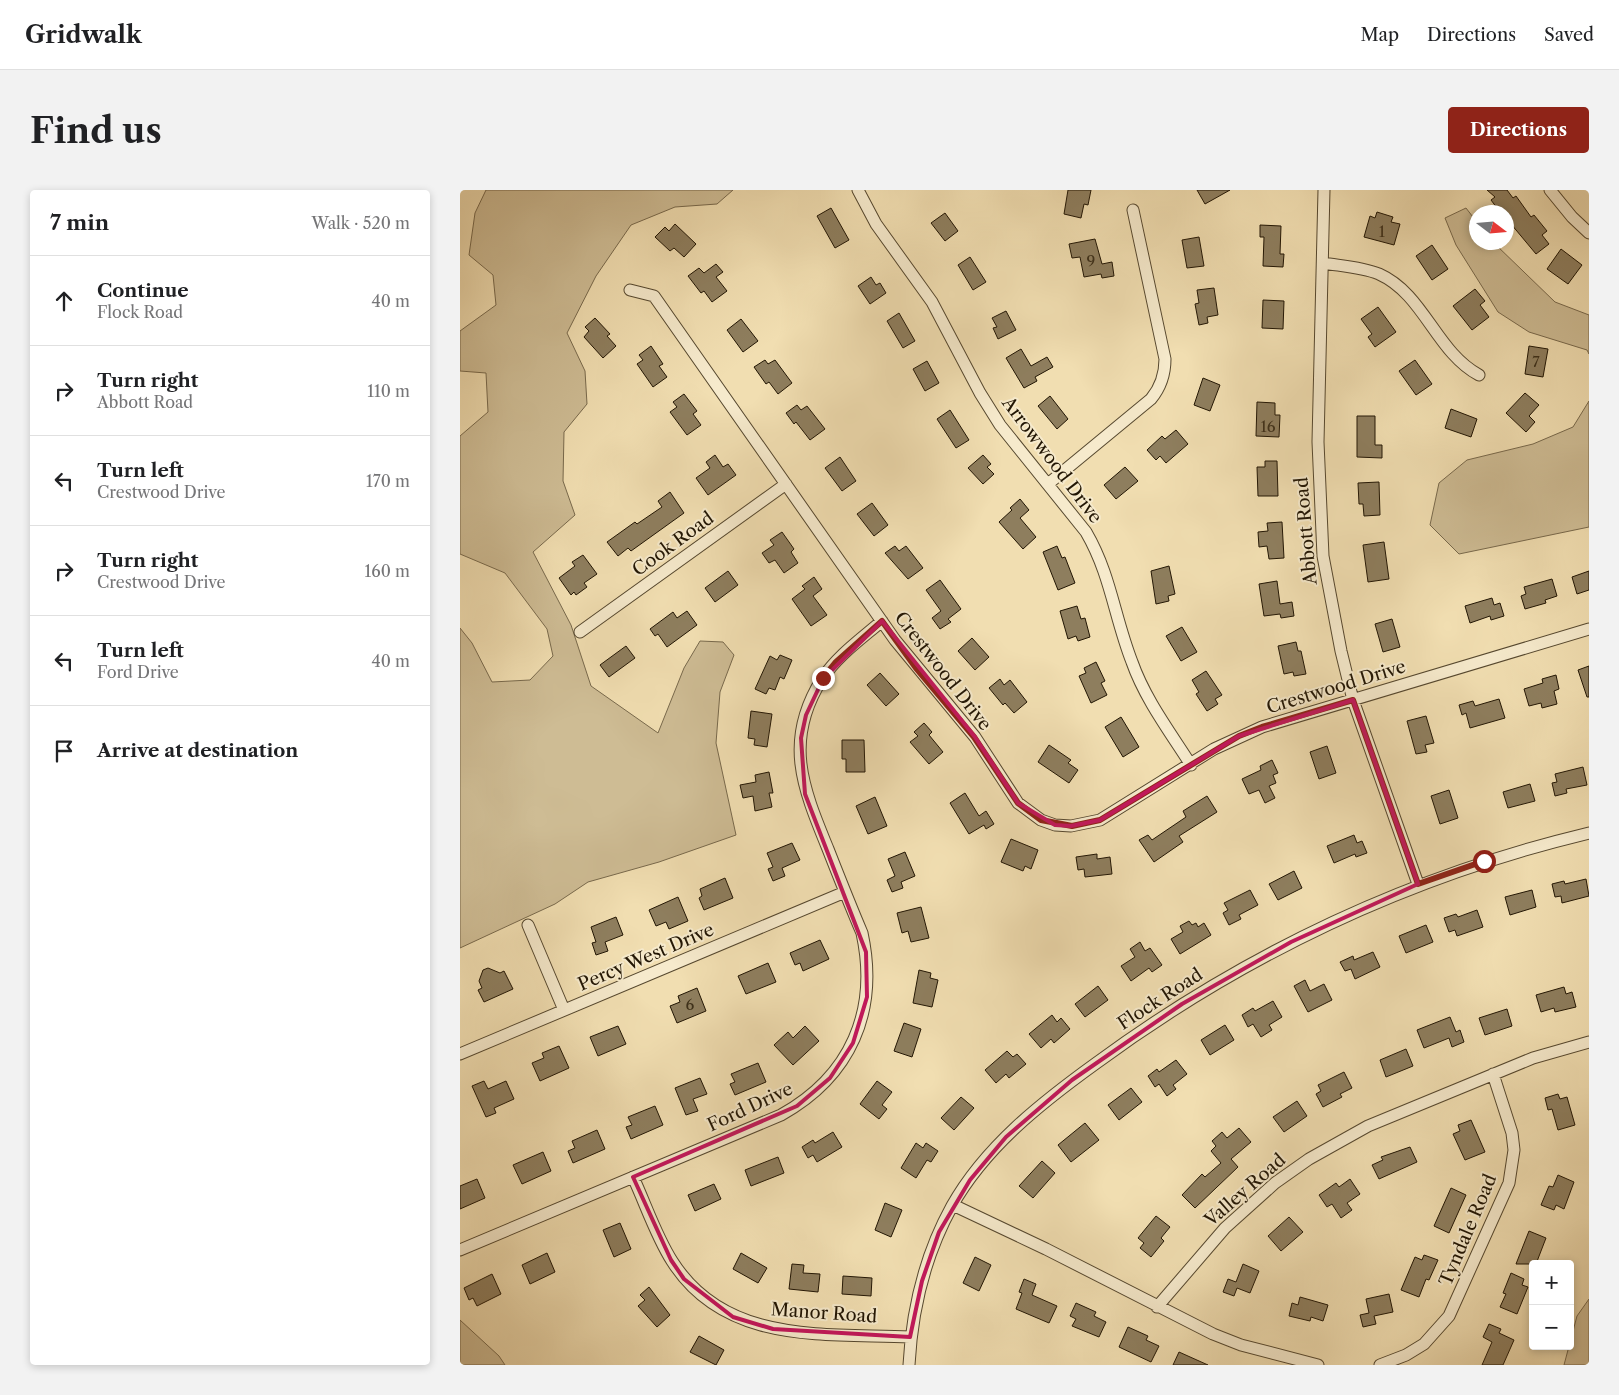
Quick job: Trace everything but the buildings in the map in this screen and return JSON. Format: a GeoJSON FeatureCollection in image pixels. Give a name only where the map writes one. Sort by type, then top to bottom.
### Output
{"type":"FeatureCollection","features":[{"type":"Feature","properties":{"kind":"street","name":"Arrowwood Drive"},"geometry":{"type":"LineString","coordinates":[[858,190],[876,224],[932,302],[980,393],[1000,424],[1086,532],[1105,569],[1131,660],[1141,684],[1191,765]]}},
{"type":"Feature","properties":{"kind":"street","name":"Abbott Road"},"geometry":{"type":"LineString","coordinates":[[1324,190],[1318,442],[1322,556],[1353,700],[1418,884]]}},
{"type":"Feature","properties":{"kind":"street"},"geometry":{"type":"LineString","coordinates":[[1550,190],[1572,217],[1589,233]]}},
{"type":"Feature","properties":{"kind":"street"},"geometry":{"type":"LineString","coordinates":[[1048,484],[1151,400],[1161,385],[1165,373],[1165,359],[1133,210]]}},
{"type":"Feature","properties":{"kind":"street"},"geometry":{"type":"LineString","coordinates":[[1322,263],[1366,269],[1394,283],[1411,299],[1456,359],[1479,375]]}},
{"type":"Feature","properties":{"kind":"street","name":"Crestwood Drive"},"geometry":{"type":"LineString","coordinates":[[630,290],[654,296],[916,668],[974,737],[1018,803],[1041,820],[1072,826],[1100,820],[1214,750],[1247,733],[1589,630]]}},
{"type":"Feature","properties":{"kind":"street","name":"Cook Road"},"geometry":{"type":"LineString","coordinates":[[580,632],[786,484]]}},
{"type":"Feature","properties":{"kind":"street","name":"Ford Drive"},"geometry":{"type":"LineString","coordinates":[[460,1250],[782,1115],[814,1093],[838,1067],[853,1043],[862,1020],[868,976],[862,934],[806,794],[800,760],[801,738],[806,715],[823,678],[836,662],[882,621]]}},
{"type":"Feature","properties":{"kind":"street","name":"Flock Road"},"geometry":{"type":"LineString","coordinates":[[909,1365],[910,1337],[915,1307],[929,1257],[953,1205],[982,1164],[1006,1136],[1072,1080],[1119,1046],[1225,978],[1291,942],[1418,884],[1484,861],[1589,833]]}},
{"type":"Feature","properties":{"kind":"street","name":"Percy West Drive"},"geometry":{"type":"LineString","coordinates":[[460,1054],[845,892]]}},
{"type":"Feature","properties":{"kind":"street"},"geometry":{"type":"LineString","coordinates":[[528,925],[564,1010]]}},
{"type":"Feature","properties":{"kind":"street","name":"Valley Road"},"geometry":{"type":"LineString","coordinates":[[1157,1307],[1225,1228],[1268,1188],[1302,1164],[1368,1126],[1533,1058],[1589,1042]]}},
{"type":"Feature","properties":{"kind":"street","name":"Tyndale Road"},"geometry":{"type":"LineString","coordinates":[[1380,1365],[1406,1355],[1424,1344],[1450,1316],[1509,1183],[1514,1150],[1512,1133],[1494,1074]]}},
{"type":"Feature","properties":{"kind":"street","name":"Manor Road"},"geometry":{"type":"LineString","coordinates":[[633,1178],[671,1260],[684,1279],[699,1294],[733,1317],[753,1324],[782,1330],[910,1337]]}},
{"type":"Feature","properties":{"kind":"street"},"geometry":{"type":"LineString","coordinates":[[953,1205],[1046,1249],[1157,1307],[1241,1345],[1318,1365]]}},
{"type":"Feature","properties":{"kind":"highlighted area"},"geometry":{"type":"Polygon","coordinates":[[[882,621],[975,737],[1018,803],[1055,825],[1071,826],[1100,820],[1239,736],[1353,700],[1418,884],[1291,942],[1182,1004],[1072,1080],[1006,1137],[970,1180],[939,1232],[922,1281],[910,1337],[773,1329],[733,1317],[684,1279],[671,1260],[633,1177],[797,1106],[830,1078],[853,1043],[867,997],[866,952],[805,794],[801,738],[806,715],[823,679],[882,621]]]}},
{"type":"Feature","properties":{"kind":"shaded area"},"geometry":{"type":"Polygon","coordinates":[[[486,190],[733,190],[717,204],[675,207],[631,225],[596,276],[567,333],[585,371],[587,404],[564,432],[563,481],[575,515],[533,552],[571,625],[591,686],[658,733],[684,668],[700,641],[723,642],[734,655],[720,692],[716,743],[736,835],[659,862],[588,882],[555,904],[460,948],[460,628],[472,643],[492,682],[530,680],[553,656],[547,629],[505,573],[460,554],[460,436],[488,412],[486,373],[460,371],[460,331],[496,305],[493,275],[469,255],[475,213],[486,190]]]}},
{"type":"Feature","properties":{"kind":"shaded area"},"geometry":{"type":"Polygon","coordinates":[[[1466,208],[1469,212],[1469,250],[1501,250],[1555,302],[1589,315],[1589,354],[1587,350],[1529,332],[1498,312],[1456,245],[1445,218],[1466,208]]]}},
{"type":"Feature","properties":{"kind":"shaded area"},"geometry":{"type":"Polygon","coordinates":[[[1589,401],[1589,527],[1459,554],[1430,525],[1439,483],[1467,460],[1533,444],[1573,427],[1589,401]]]}},
{"type":"Feature","properties":{"kind":"shaded area"},"geometry":{"type":"Polygon","coordinates":[[[1589,1299],[1589,1365],[1564,1365],[1568,1350],[1574,1350],[1574,1327],[1577,1316],[1589,1299]]]}},
{"type":"Feature","properties":{"kind":"shaded area"},"geometry":{"type":"Polygon","coordinates":[[[460,1320],[499,1356],[505,1365],[460,1365],[460,1320]]]}},
{"type":"Feature","properties":{"kind":"route"},"geometry":{"type":"LineString","coordinates":[[823,678],[836,662],[882,621],[916,668],[951,707],[974,737],[1018,803],[1041,820],[1056,825],[1072,826],[1086,825],[1100,820],[1239,736],[1262,727],[1353,700],[1418,884],[1484,861]]}}]}
